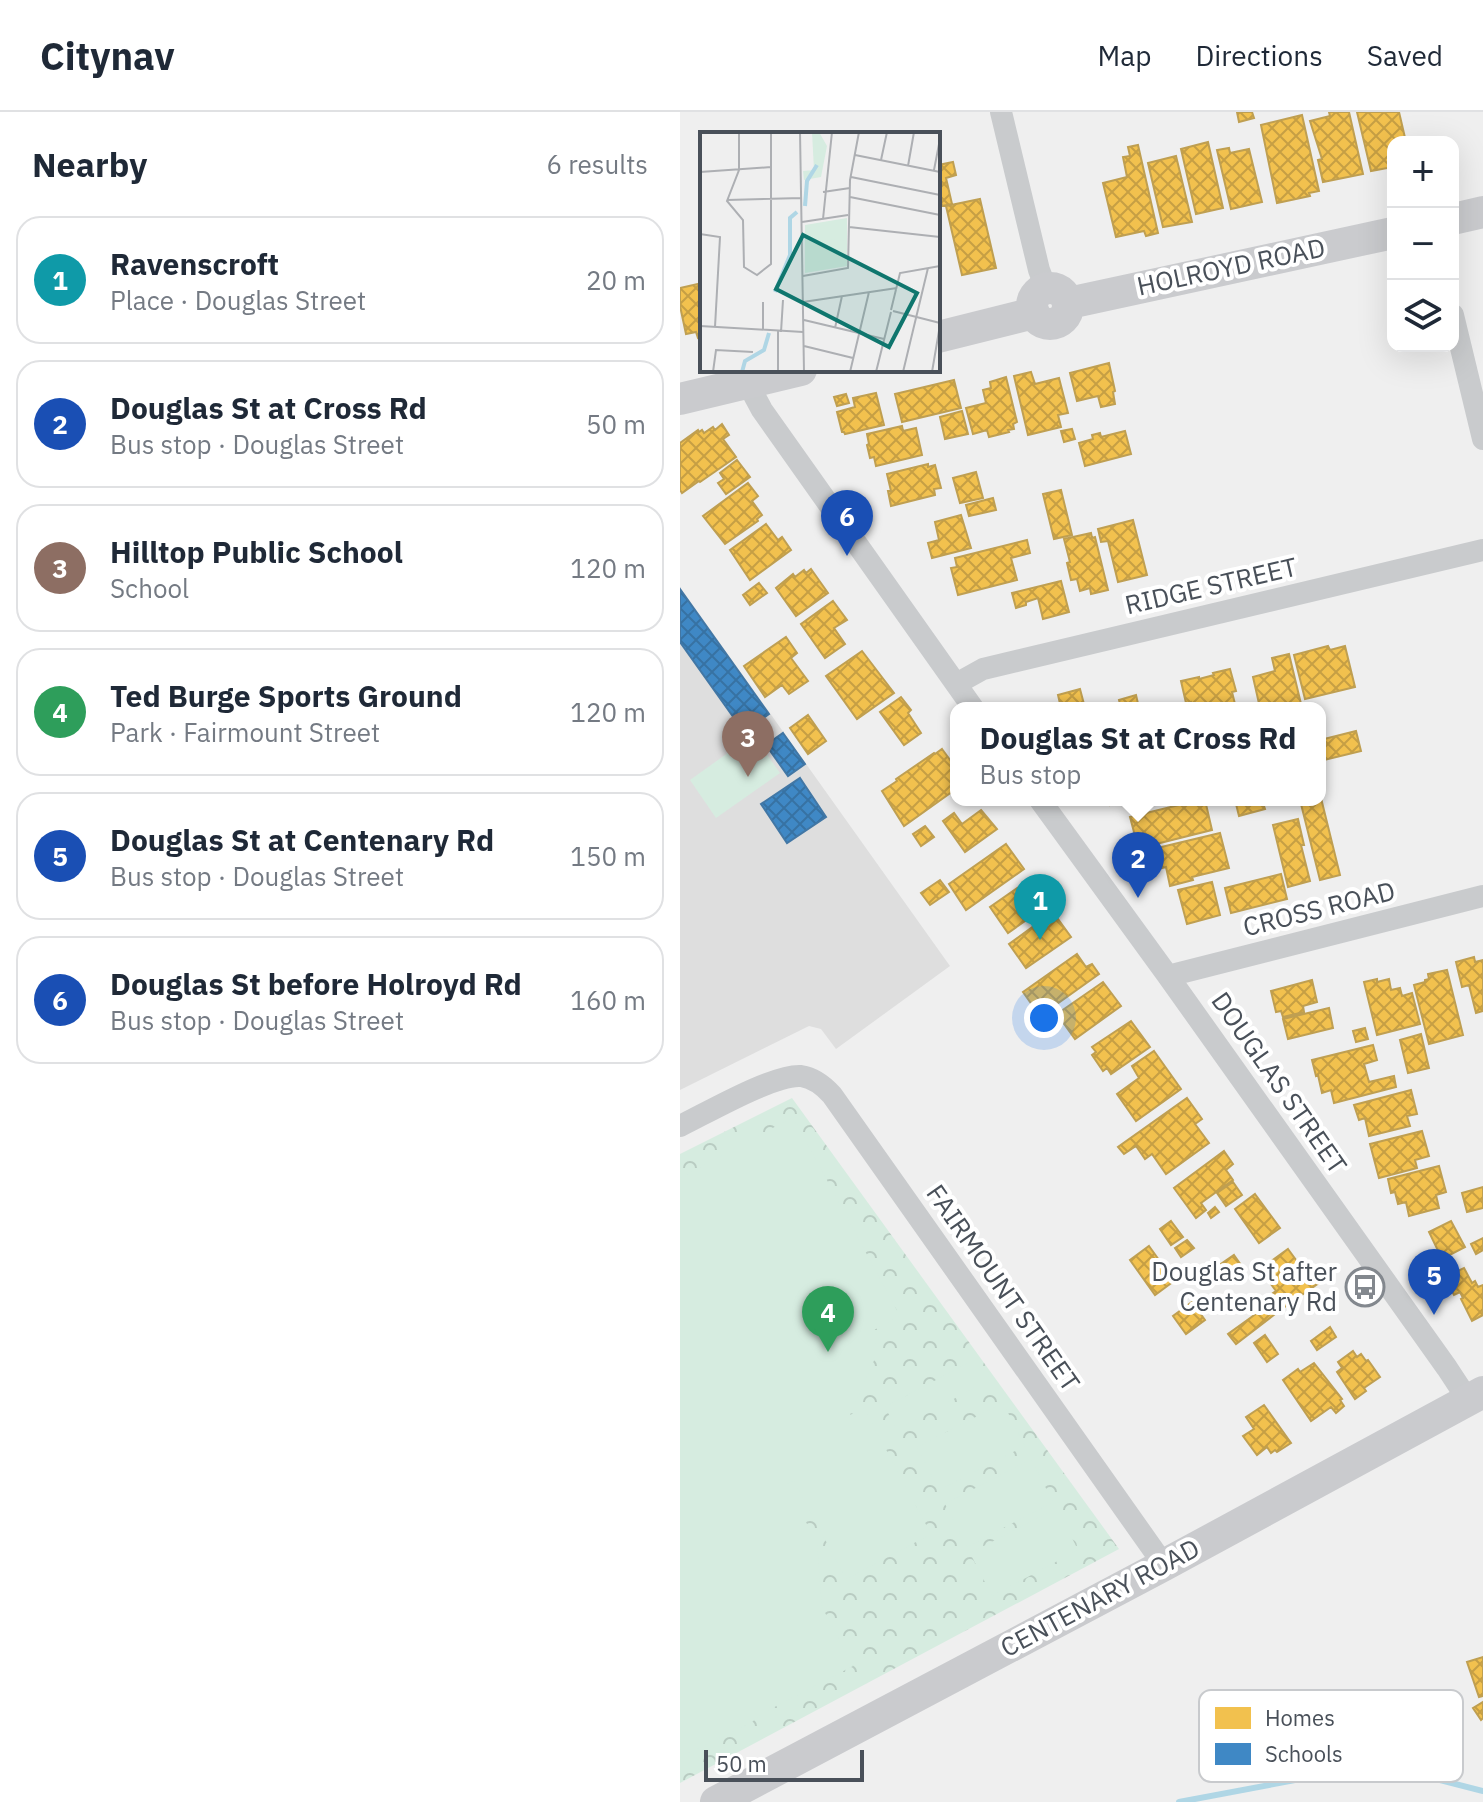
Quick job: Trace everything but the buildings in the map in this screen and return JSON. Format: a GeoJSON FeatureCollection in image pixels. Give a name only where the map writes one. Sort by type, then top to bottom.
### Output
{"type":"FeatureCollection","features":[{"type":"Feature","properties":{"kind":"main road"},"geometry":{"type":"LineString","coordinates":[[1459,218],[1483,212]]}},
{"type":"Feature","properties":{"kind":"main road","name":"HOLROYD ROAD"},"geometry":{"type":"LineString","coordinates":[[940,336],[1050,301],[1387,234]]}},
{"type":"Feature","properties":{"kind":"main road"},"geometry":{"type":"LineString","coordinates":[[680,399],[792,372]]}},
{"type":"Feature","properties":{"kind":"main road","name":"CENTENARY ROAD"},"geometry":{"type":"LineString","coordinates":[[716,1802],[1475,1396]]}},
{"type":"Feature","properties":{"kind":"street"},"geometry":{"type":"LineString","coordinates":[[1001,112],[1039,270],[1050,301]]}},
{"type":"Feature","properties":{"kind":"street"},"geometry":{"type":"LineString","coordinates":[[1459,340],[1483,439]]}},
{"type":"Feature","properties":{"kind":"street"},"geometry":{"type":"LineString","coordinates":[[747,382],[762,410],[969,702]]}},
{"type":"Feature","properties":{"kind":"street","name":"RIDGE STREET"},"geometry":{"type":"LineString","coordinates":[[956,684],[983,669],[1483,550]]}},
{"type":"Feature","properties":{"kind":"street","name":"DOUGLAS STREET"},"geometry":{"type":"LineString","coordinates":[[1044,806],[1438,1355],[1475,1396]]}},
{"type":"Feature","properties":{"kind":"street","name":"CROSS ROAD"},"geometry":{"type":"LineString","coordinates":[[1168,976],[1483,896]]}},
{"type":"Feature","properties":{"kind":"street","name":"FAIRMOUNT STREET"},"geometry":{"type":"LineString","coordinates":[[680,1126],[763,1086],[799,1076],[815,1080],[832,1095],[1164,1565]]}},
{"type":"Feature","properties":{"kind":"shaded area"},"geometry":{"type":"Polygon","coordinates":[[[680,587],[950,966],[836,1049],[821,1029],[809,1026],[680,1090],[680,587]]]}},
{"type":"Feature","properties":{"kind":"green space"},"geometry":{"type":"Polygon","coordinates":[[[753,735],[780,773],[716,818],[690,780],[753,735]]]}},
{"type":"Feature","properties":{"kind":"green space"},"geometry":{"type":"Polygon","coordinates":[[[792,1098],[1119,1549],[680,1783],[680,1154],[792,1098]]]}},
{"type":"Feature","properties":{"kind":"green space"},"geometry":{"type":"Polygon","coordinates":[[[793,1117],[900,1316],[874,1330],[876,1356],[850,1415],[864,1408],[931,1534],[846,1579],[794,1481],[787,1484],[817,1544],[822,1607],[853,1666],[761,1714],[751,1723],[680,1757],[680,1178],[793,1117]]]}},
{"type":"Feature","properties":{"kind":"green space"},"geometry":{"type":"Polygon","coordinates":[[[970,1362],[981,1384],[897,1430],[885,1407],[970,1362]]]}},
{"type":"Feature","properties":{"kind":"green space"},"geometry":{"type":"Polygon","coordinates":[[[1003,1403],[1025,1446],[939,1490],[917,1447],[1003,1403]]]}},
{"type":"Feature","properties":{"kind":"green space"},"geometry":{"type":"Polygon","coordinates":[[[1031,1459],[1053,1502],[967,1547],[945,1504],[1031,1459]]]}},
{"type":"Feature","properties":{"kind":"green space"},"geometry":{"type":"Polygon","coordinates":[[[1057,1508],[1078,1550],[992,1596],[970,1553],[1057,1508]]]}},
{"type":"Feature","properties":{"kind":"waterway"},"geometry":{"type":"LineString","coordinates":[[1179,1802],[1285,1782]]}},
{"type":"Feature","properties":{"kind":"waterway"},"geometry":{"type":"LineString","coordinates":[[1448,1782],[1483,1791]]}},
{"type":"Feature","properties":{"kind":"place","name":"Douglas St before Holroyd Rd"},"geometry":{"type":"Point","coordinates":[847,556]}},
{"type":"Feature","properties":{"kind":"place","name":"Hilltop Public School"},"geometry":{"type":"Point","coordinates":[748,777]}},
{"type":"Feature","properties":{"kind":"place","name":"Douglas St at Cross Rd"},"geometry":{"type":"Point","coordinates":[1138,898]}},
{"type":"Feature","properties":{"kind":"place","name":"Ravenscroft"},"geometry":{"type":"Point","coordinates":[1040,940]}},
{"type":"Feature","properties":{"kind":"place","name":"Douglas St after Centenary Rd"},"geometry":{"type":"Point","coordinates":[1365,1287]}},
{"type":"Feature","properties":{"kind":"place","name":"Douglas St at Centenary Rd"},"geometry":{"type":"Point","coordinates":[1434,1315]}},
{"type":"Feature","properties":{"kind":"place","name":"Ted Burge Sports Ground"},"geometry":{"type":"Point","coordinates":[828,1352]}}]}
